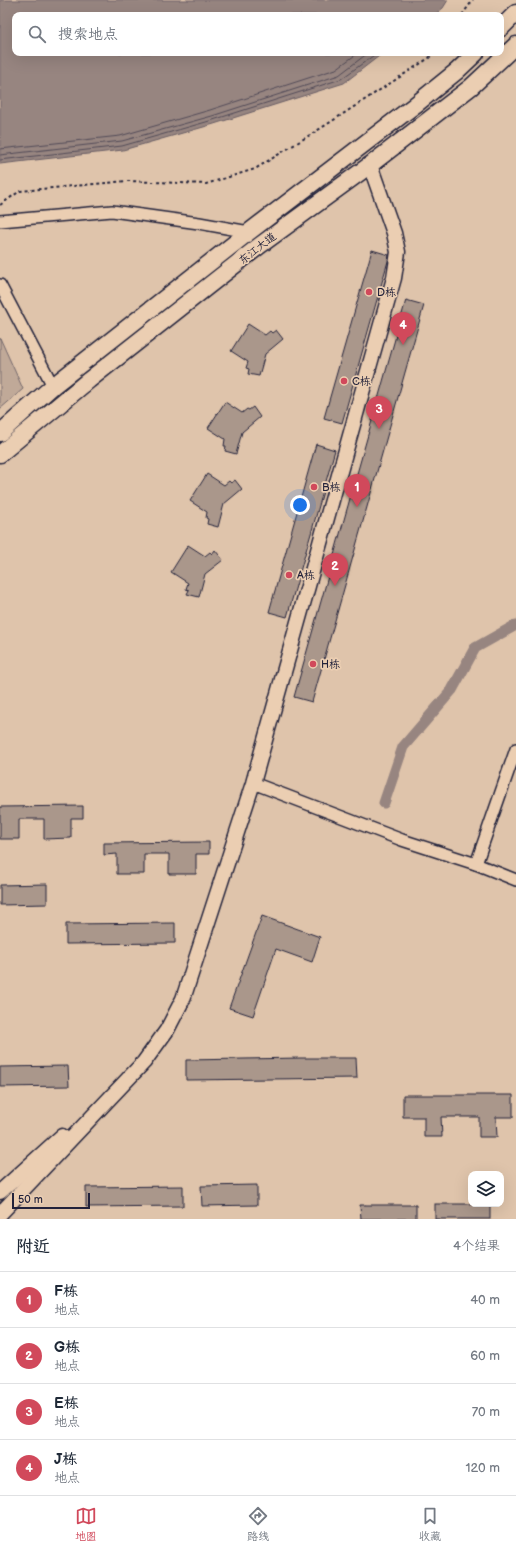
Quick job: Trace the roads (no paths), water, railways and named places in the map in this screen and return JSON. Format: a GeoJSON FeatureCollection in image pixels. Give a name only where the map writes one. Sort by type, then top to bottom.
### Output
{"type":"FeatureCollection","features":[{"type":"Feature","properties":{"kind":"main road"},"geometry":{"type":"LineString","coordinates":[[504,25],[516,13]]}},
{"type":"Feature","properties":{"kind":"main road","name":"东江大道"},"geometry":{"type":"LineString","coordinates":[[0,454],[89,380],[259,246],[471,87],[516,45]]}},
{"type":"Feature","properties":{"kind":"main road","name":"东江大道"},"geometry":{"type":"LineString","coordinates":[[0,433],[53,386],[249,232],[415,105],[457,71],[473,56]]}},
{"type":"Feature","properties":{"kind":"street"},"geometry":{"type":"LineString","coordinates":[[0,1214],[144,1062],[167,1030],[183,999],[253,783],[394,278],[398,252],[394,233],[370,164]]}},
{"type":"Feature","properties":{"kind":"street"},"geometry":{"type":"LineString","coordinates":[[0,221],[112,211],[199,223],[249,232]]}},
{"type":"Feature","properties":{"kind":"street"},"geometry":{"type":"LineString","coordinates":[[0,285],[53,386]]}},
{"type":"Feature","properties":{"kind":"street"},"geometry":{"type":"LineString","coordinates":[[476,864],[516,749]]}},
{"type":"Feature","properties":{"kind":"street"},"geometry":{"type":"LineString","coordinates":[[253,783],[402,840],[476,864],[516,880]]}},
{"type":"Feature","properties":{"kind":"street"},"geometry":{"type":"LineString","coordinates":[[0,1192],[144,1062]]}},
{"type":"Feature","properties":{"kind":"water"},"geometry":{"type":"Polygon","coordinates":[[[0,0],[448,0],[443,8],[438,12],[12,12],[12,56],[379,56],[344,83],[214,124],[123,150],[0,164],[0,0]]]}},
{"type":"Feature","properties":{"kind":"waterway"},"geometry":{"type":"LineString","coordinates":[[384,803],[403,747],[452,690],[475,648],[516,625]]}},
{"type":"Feature","properties":{"kind":"place","name":"D栋"},"geometry":{"type":"Point","coordinates":[369,292]}},
{"type":"Feature","properties":{"kind":"place","name":"J栋"},"geometry":{"type":"Point","coordinates":[403,345]}},
{"type":"Feature","properties":{"kind":"place","name":"C栋"},"geometry":{"type":"Point","coordinates":[344,381]}},
{"type":"Feature","properties":{"kind":"place","name":"E栋"},"geometry":{"type":"Point","coordinates":[379,429]}},
{"type":"Feature","properties":{"kind":"place","name":"B栋"},"geometry":{"type":"Point","coordinates":[314,487]}},
{"type":"Feature","properties":{"kind":"place","name":"F栋"},"geometry":{"type":"Point","coordinates":[357,507]}},
{"type":"Feature","properties":{"kind":"place","name":"A栋"},"geometry":{"type":"Point","coordinates":[289,575]}},
{"type":"Feature","properties":{"kind":"place","name":"G栋"},"geometry":{"type":"Point","coordinates":[335,586]}},
{"type":"Feature","properties":{"kind":"place","name":"H栋"},"geometry":{"type":"Point","coordinates":[313,664]}}]}
